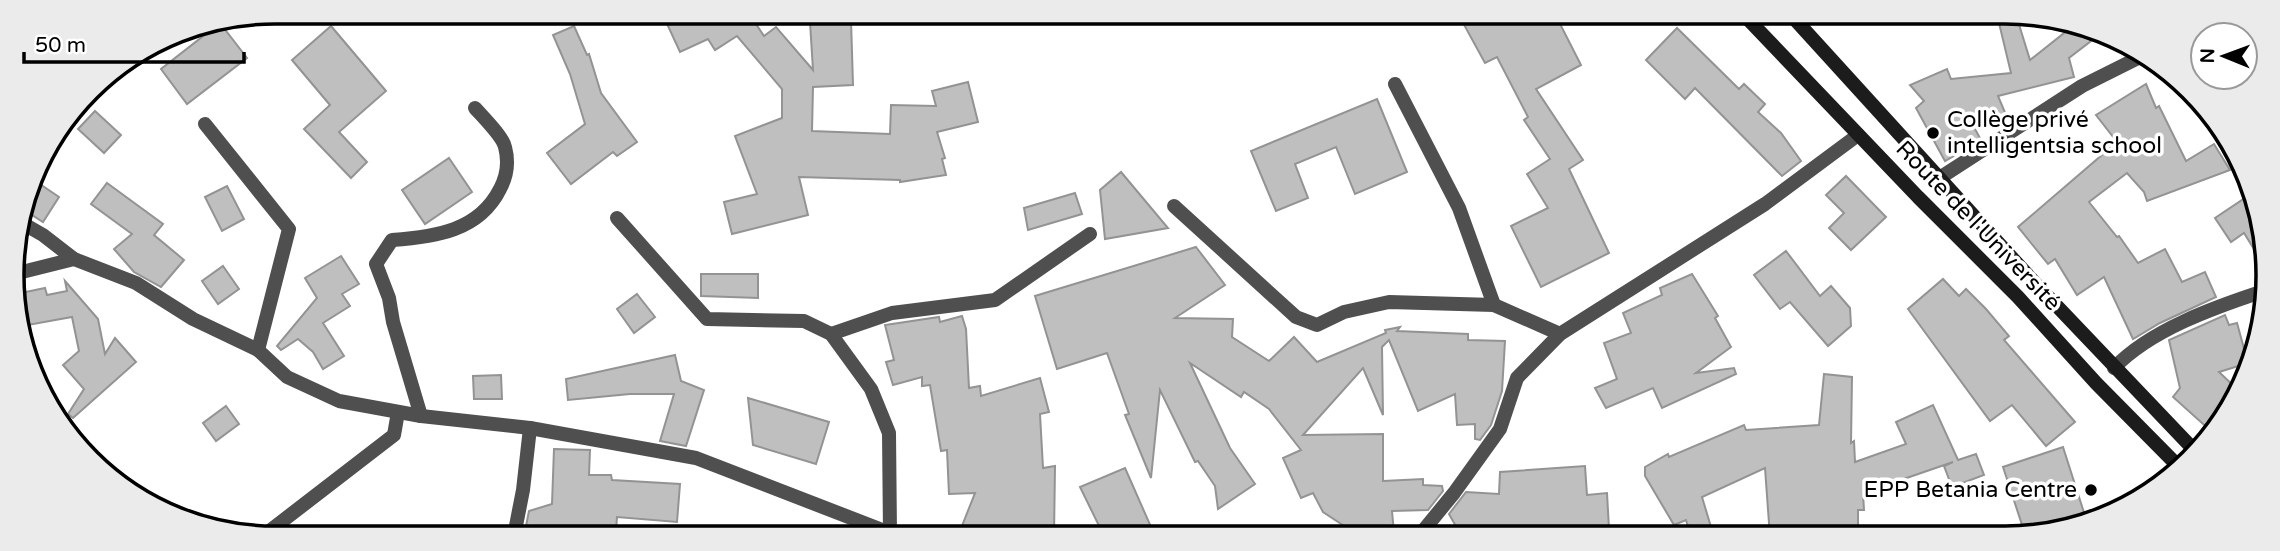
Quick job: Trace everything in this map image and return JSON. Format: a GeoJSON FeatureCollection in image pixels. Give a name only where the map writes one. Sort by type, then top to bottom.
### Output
{"type":"FeatureCollection","features":[{"type":"Feature","properties":{"kind":"main road","name":"Route de l'Université"},"geometry":{"type":"LineString","coordinates":[[1753,24],[2173,461]]}},
{"type":"Feature","properties":{"kind":"main road","name":"Route de l'Université"},"geometry":{"type":"LineString","coordinates":[[1799,24],[1938,179],[2189,445]]}},
{"type":"Feature","properties":{"kind":"street"},"geometry":{"type":"LineString","coordinates":[[1938,179],[2082,86],[2134,60]]}},
{"type":"Feature","properties":{"kind":"street"},"geometry":{"type":"LineString","coordinates":[[1395,84],[1459,208],[1494,305]]}},
{"type":"Feature","properties":{"kind":"street"},"geometry":{"type":"LineString","coordinates":[[421,416],[393,322],[389,298],[376,264],[392,240],[430,237],[465,226],[493,203],[507,175],[505,145],[475,108]]}},
{"type":"Feature","properties":{"kind":"street"},"geometry":{"type":"LineString","coordinates":[[205,124],[289,229],[258,350]]}},
{"type":"Feature","properties":{"kind":"street"},"geometry":{"type":"LineString","coordinates":[[1427,526],[1454,494],[1500,429],[1517,378],[1560,334],[1765,204],[1858,135]]}},
{"type":"Feature","properties":{"kind":"street"},"geometry":{"type":"LineString","coordinates":[[1174,206],[1296,317],[1317,325],[1344,312],[1389,302],[1494,305],[1560,334]]}},
{"type":"Feature","properties":{"kind":"street"},"geometry":{"type":"LineString","coordinates":[[617,218],[707,319],[804,321],[831,334],[871,389],[889,433],[891,526]]}},
{"type":"Feature","properties":{"kind":"street"},"geometry":{"type":"LineString","coordinates":[[29,227],[74,259],[136,284],[193,319],[258,350],[287,377],[339,401],[421,416],[530,428],[695,458],[868,526]]}},
{"type":"Feature","properties":{"kind":"street"},"geometry":{"type":"LineString","coordinates":[[831,334],[892,313],[995,300],[1090,233]]}},
{"type":"Feature","properties":{"kind":"street"},"geometry":{"type":"LineString","coordinates":[[24,272],[74,259]]}},
{"type":"Feature","properties":{"kind":"street"},"geometry":{"type":"LineString","coordinates":[[2114,368],[2128,353],[2177,325],[2255,295]]}},
{"type":"Feature","properties":{"kind":"street"},"geometry":{"type":"LineString","coordinates":[[276,526],[394,435],[398,412]]}},
{"type":"Feature","properties":{"kind":"street"},"geometry":{"type":"LineString","coordinates":[[516,526],[530,428]]}},
{"type":"Feature","properties":{"kind":"building"},"geometry":{"type":"Polygon","coordinates":[[[667,24],[756,24],[764,36],[776,27],[813,70],[810,24],[851,24],[853,85],[813,87],[812,131],[890,134],[891,105],[936,106],[932,91],[968,82],[978,122],[937,132],[945,158],[942,159],[946,175],[900,182],[799,177],[808,215],[732,234],[724,202],[757,194],[735,136],[782,118],[782,89],[737,36],[715,50],[708,39],[680,52],[667,24]]]}},
{"type":"Feature","properties":{"kind":"building"},"geometry":{"type":"Polygon","coordinates":[[[1464,24],[1560,24],[1581,65],[1536,89],[1583,160],[1569,169],[1609,253],[1541,287],[1511,226],[1548,208],[1527,174],[1550,159],[1524,120],[1528,117],[1497,57],[1485,63],[1464,24]]]}},
{"type":"Feature","properties":{"kind":"building"},"geometry":{"type":"Polygon","coordinates":[[[1999,24],[2019,25],[2030,60],[2065,32],[2091,41],[2069,58],[2074,77],[1998,96],[2006,115],[1974,127],[1981,140],[1945,161],[1916,108],[1924,101],[1910,85],[1947,69],[1951,79],[2011,73],[1999,24]]]}},
{"type":"Feature","properties":{"kind":"building"},"geometry":{"type":"Polygon","coordinates":[[[331,26],[386,91],[339,132],[367,162],[351,178],[304,129],[330,105],[292,60],[331,26]]]}},
{"type":"Feature","properties":{"kind":"building"},"geometry":{"type":"Polygon","coordinates":[[[574,26],[587,55],[589,54],[601,93],[637,142],[617,156],[613,152],[571,184],[547,153],[585,124],[570,74],[553,35],[574,26]]]}},
{"type":"Feature","properties":{"kind":"building"},"geometry":{"type":"Polygon","coordinates":[[[1677,28],[1739,89],[1744,84],[1765,104],[1758,112],[1781,133],[1801,161],[1782,176],[1695,88],[1685,99],[1646,60],[1677,28]]]}},
{"type":"Feature","properties":{"kind":"building"},"geometry":{"type":"Polygon","coordinates":[[[225,29],[247,58],[187,104],[161,69],[205,35],[225,29]]]}},
{"type":"Feature","properties":{"kind":"building"},"geometry":{"type":"Polygon","coordinates":[[[2146,84],[2156,108],[2159,106],[2186,161],[2214,144],[2230,170],[2147,201],[2144,192],[2127,173],[2089,202],[2138,263],[2165,249],[2182,282],[2205,272],[2216,297],[2133,339],[2104,277],[2077,295],[2055,259],[2048,264],[2018,227],[2117,142],[2096,115],[2146,84]]]}},
{"type":"Feature","properties":{"kind":"building"},"geometry":{"type":"Polygon","coordinates":[[[1377,99],[1407,172],[1355,194],[1336,147],[1295,164],[1308,198],[1276,211],[1251,151],[1377,99]]]}},
{"type":"Feature","properties":{"kind":"building"},"geometry":{"type":"Polygon","coordinates":[[[95,111],[121,135],[104,153],[78,129],[95,111]]]}},
{"type":"Feature","properties":{"kind":"building"},"geometry":{"type":"Polygon","coordinates":[[[449,158],[472,192],[425,224],[402,190],[449,158]]]}},
{"type":"Feature","properties":{"kind":"building"},"geometry":{"type":"Polygon","coordinates":[[[1121,172],[1168,228],[1105,239],[1100,190],[1121,172]]]}},
{"type":"Feature","properties":{"kind":"building"},"geometry":{"type":"Polygon","coordinates":[[[1846,176],[1886,217],[1851,250],[1829,228],[1844,213],[1826,195],[1846,176]]]}},
{"type":"Feature","properties":{"kind":"building"},"geometry":{"type":"Polygon","coordinates":[[[107,183],[163,224],[154,235],[184,260],[161,287],[134,272],[114,249],[132,234],[91,204],[107,183]]]}},
{"type":"Feature","properties":{"kind":"building"},"geometry":{"type":"Polygon","coordinates":[[[42,185],[59,197],[43,222],[32,215],[42,185]]]}},
{"type":"Feature","properties":{"kind":"building"},"geometry":{"type":"Polygon","coordinates":[[[227,186],[244,219],[222,231],[205,197],[227,186]]]}},
{"type":"Feature","properties":{"kind":"building"},"geometry":{"type":"Polygon","coordinates":[[[1075,193],[1082,214],[1028,230],[1024,208],[1075,193]]]}},
{"type":"Feature","properties":{"kind":"building"},"geometry":{"type":"Polygon","coordinates":[[[2243,199],[2254,249],[2244,233],[2231,242],[2215,218],[2243,199]]]}},
{"type":"Feature","properties":{"kind":"building"},"geometry":{"type":"Polygon","coordinates":[[[1196,247],[1225,285],[1175,318],[1233,319],[1232,337],[1269,361],[1294,337],[1317,362],[1386,333],[1385,330],[1400,327],[1397,331],[1468,334],[1468,340],[1505,341],[1502,391],[1491,425],[1480,440],[1475,439],[1475,424],[1457,425],[1455,394],[1418,411],[1389,340],[1382,347],[1383,415],[1363,368],[1303,435],[1383,434],[1383,481],[1423,479],[1423,485],[1442,486],[1443,491],[1428,510],[1392,511],[1393,526],[1344,526],[1323,512],[1313,493],[1301,498],[1283,458],[1301,450],[1269,409],[1244,392],[1241,397],[1190,363],[1230,448],[1255,484],[1218,509],[1215,486],[1198,461],[1195,462],[1160,390],[1151,478],[1125,415],[1129,414],[1107,353],[1057,369],[1035,296],[1196,247]]]}},
{"type":"Feature","properties":{"kind":"building"},"geometry":{"type":"Polygon","coordinates":[[[1786,251],[1820,296],[1831,286],[1850,308],[1851,326],[1828,346],[1790,302],[1780,309],[1754,275],[1786,251]]]}},
{"type":"Feature","properties":{"kind":"building"},"geometry":{"type":"Polygon","coordinates":[[[341,256],[359,284],[342,294],[350,306],[323,323],[344,356],[323,369],[313,352],[298,339],[281,350],[277,346],[317,298],[305,278],[341,256]]]}},
{"type":"Feature","properties":{"kind":"building"},"geometry":{"type":"Polygon","coordinates":[[[223,266],[239,289],[218,304],[202,281],[223,266]]]}},
{"type":"Feature","properties":{"kind":"building"},"geometry":{"type":"Polygon","coordinates":[[[701,274],[758,274],[758,298],[701,296],[701,274]]]}},
{"type":"Feature","properties":{"kind":"building"},"geometry":{"type":"Polygon","coordinates":[[[1692,274],[1718,316],[1715,318],[1731,347],[1696,373],[1734,368],[1736,374],[1662,408],[1653,388],[1606,408],[1595,388],[1617,379],[1604,343],[1631,333],[1623,313],[1662,295],[1660,288],[1692,274]]]}},
{"type":"Feature","properties":{"kind":"building"},"geometry":{"type":"Polygon","coordinates":[[[1943,279],[1959,296],[1966,289],[1986,309],[2009,336],[2004,340],[2075,422],[2046,446],[2012,405],[1990,421],[1908,309],[1943,279]]]}},
{"type":"Feature","properties":{"kind":"building"},"geometry":{"type":"Polygon","coordinates":[[[65,281],[98,319],[105,354],[115,338],[136,362],[73,418],[68,414],[84,389],[63,365],[79,351],[72,317],[29,325],[25,292],[45,288],[47,295],[67,291],[65,281]]]}},
{"type":"Feature","properties":{"kind":"building"},"geometry":{"type":"Polygon","coordinates":[[[637,294],[655,317],[634,333],[617,309],[637,294]]]}},
{"type":"Feature","properties":{"kind":"building"},"geometry":{"type":"Polygon","coordinates":[[[2225,315],[2229,325],[2237,323],[2244,349],[2238,366],[2219,372],[2231,384],[2205,426],[2173,397],[2180,388],[2169,340],[2225,315]]]}},
{"type":"Feature","properties":{"kind":"building"},"geometry":{"type":"Polygon","coordinates":[[[962,316],[966,329],[969,388],[980,386],[981,396],[1040,378],[1049,412],[1040,414],[1043,468],[1055,466],[1054,526],[962,526],[975,493],[949,494],[947,450],[941,451],[930,385],[922,386],[922,377],[893,385],[886,362],[894,360],[885,325],[939,317],[940,322],[962,316]]]}},
{"type":"Feature","properties":{"kind":"building"},"geometry":{"type":"Polygon","coordinates":[[[675,355],[681,381],[704,390],[686,446],[660,441],[674,394],[630,394],[568,400],[566,379],[675,355]]]}},
{"type":"Feature","properties":{"kind":"building"},"geometry":{"type":"Polygon","coordinates":[[[1824,374],[1852,377],[1851,443],[1854,441],[1855,462],[1906,444],[1896,422],[1933,405],[1958,460],[1976,454],[1984,475],[1952,487],[1944,466],[1953,462],[1863,493],[1864,510],[1858,510],[1858,526],[1769,526],[1765,468],[1702,497],[1711,526],[1688,526],[1686,520],[1674,525],[1645,476],[1645,467],[1668,454],[1669,457],[1744,425],[1746,430],[1819,425],[1824,374]]]}},
{"type":"Feature","properties":{"kind":"building"},"geometry":{"type":"Polygon","coordinates":[[[501,375],[502,399],[474,399],[473,376],[501,375]]]}},
{"type":"Feature","properties":{"kind":"building"},"geometry":{"type":"Polygon","coordinates":[[[748,398],[829,422],[816,464],[753,445],[748,398]]]}},
{"type":"Feature","properties":{"kind":"building"},"geometry":{"type":"Polygon","coordinates":[[[226,406],[239,424],[216,441],[203,423],[226,406]]]}},
{"type":"Feature","properties":{"kind":"building"},"geometry":{"type":"Polygon","coordinates":[[[2063,447],[2084,513],[2053,522],[2022,526],[2003,467],[2063,447]]]}},
{"type":"Feature","properties":{"kind":"building"},"geometry":{"type":"Polygon","coordinates":[[[554,449],[590,450],[589,475],[611,475],[612,480],[680,484],[677,522],[617,517],[616,526],[526,526],[529,511],[552,504],[554,449]]]}},
{"type":"Feature","properties":{"kind":"building"},"geometry":{"type":"Polygon","coordinates":[[[1585,466],[1587,495],[1607,493],[1609,526],[1456,526],[1449,514],[1466,492],[1499,494],[1500,472],[1585,466]]]}},
{"type":"Feature","properties":{"kind":"building"},"geometry":{"type":"Polygon","coordinates":[[[1125,468],[1151,526],[1099,526],[1080,487],[1125,468]]]}},
{"type":"Feature","properties":{"kind":"place","name":"Collège privé intelligentsia school"},"geometry":{"type":"Point","coordinates":[1933,133]}},
{"type":"Feature","properties":{"kind":"place","name":"EPP Betania Centre"},"geometry":{"type":"Point","coordinates":[2091,490]}}]}
